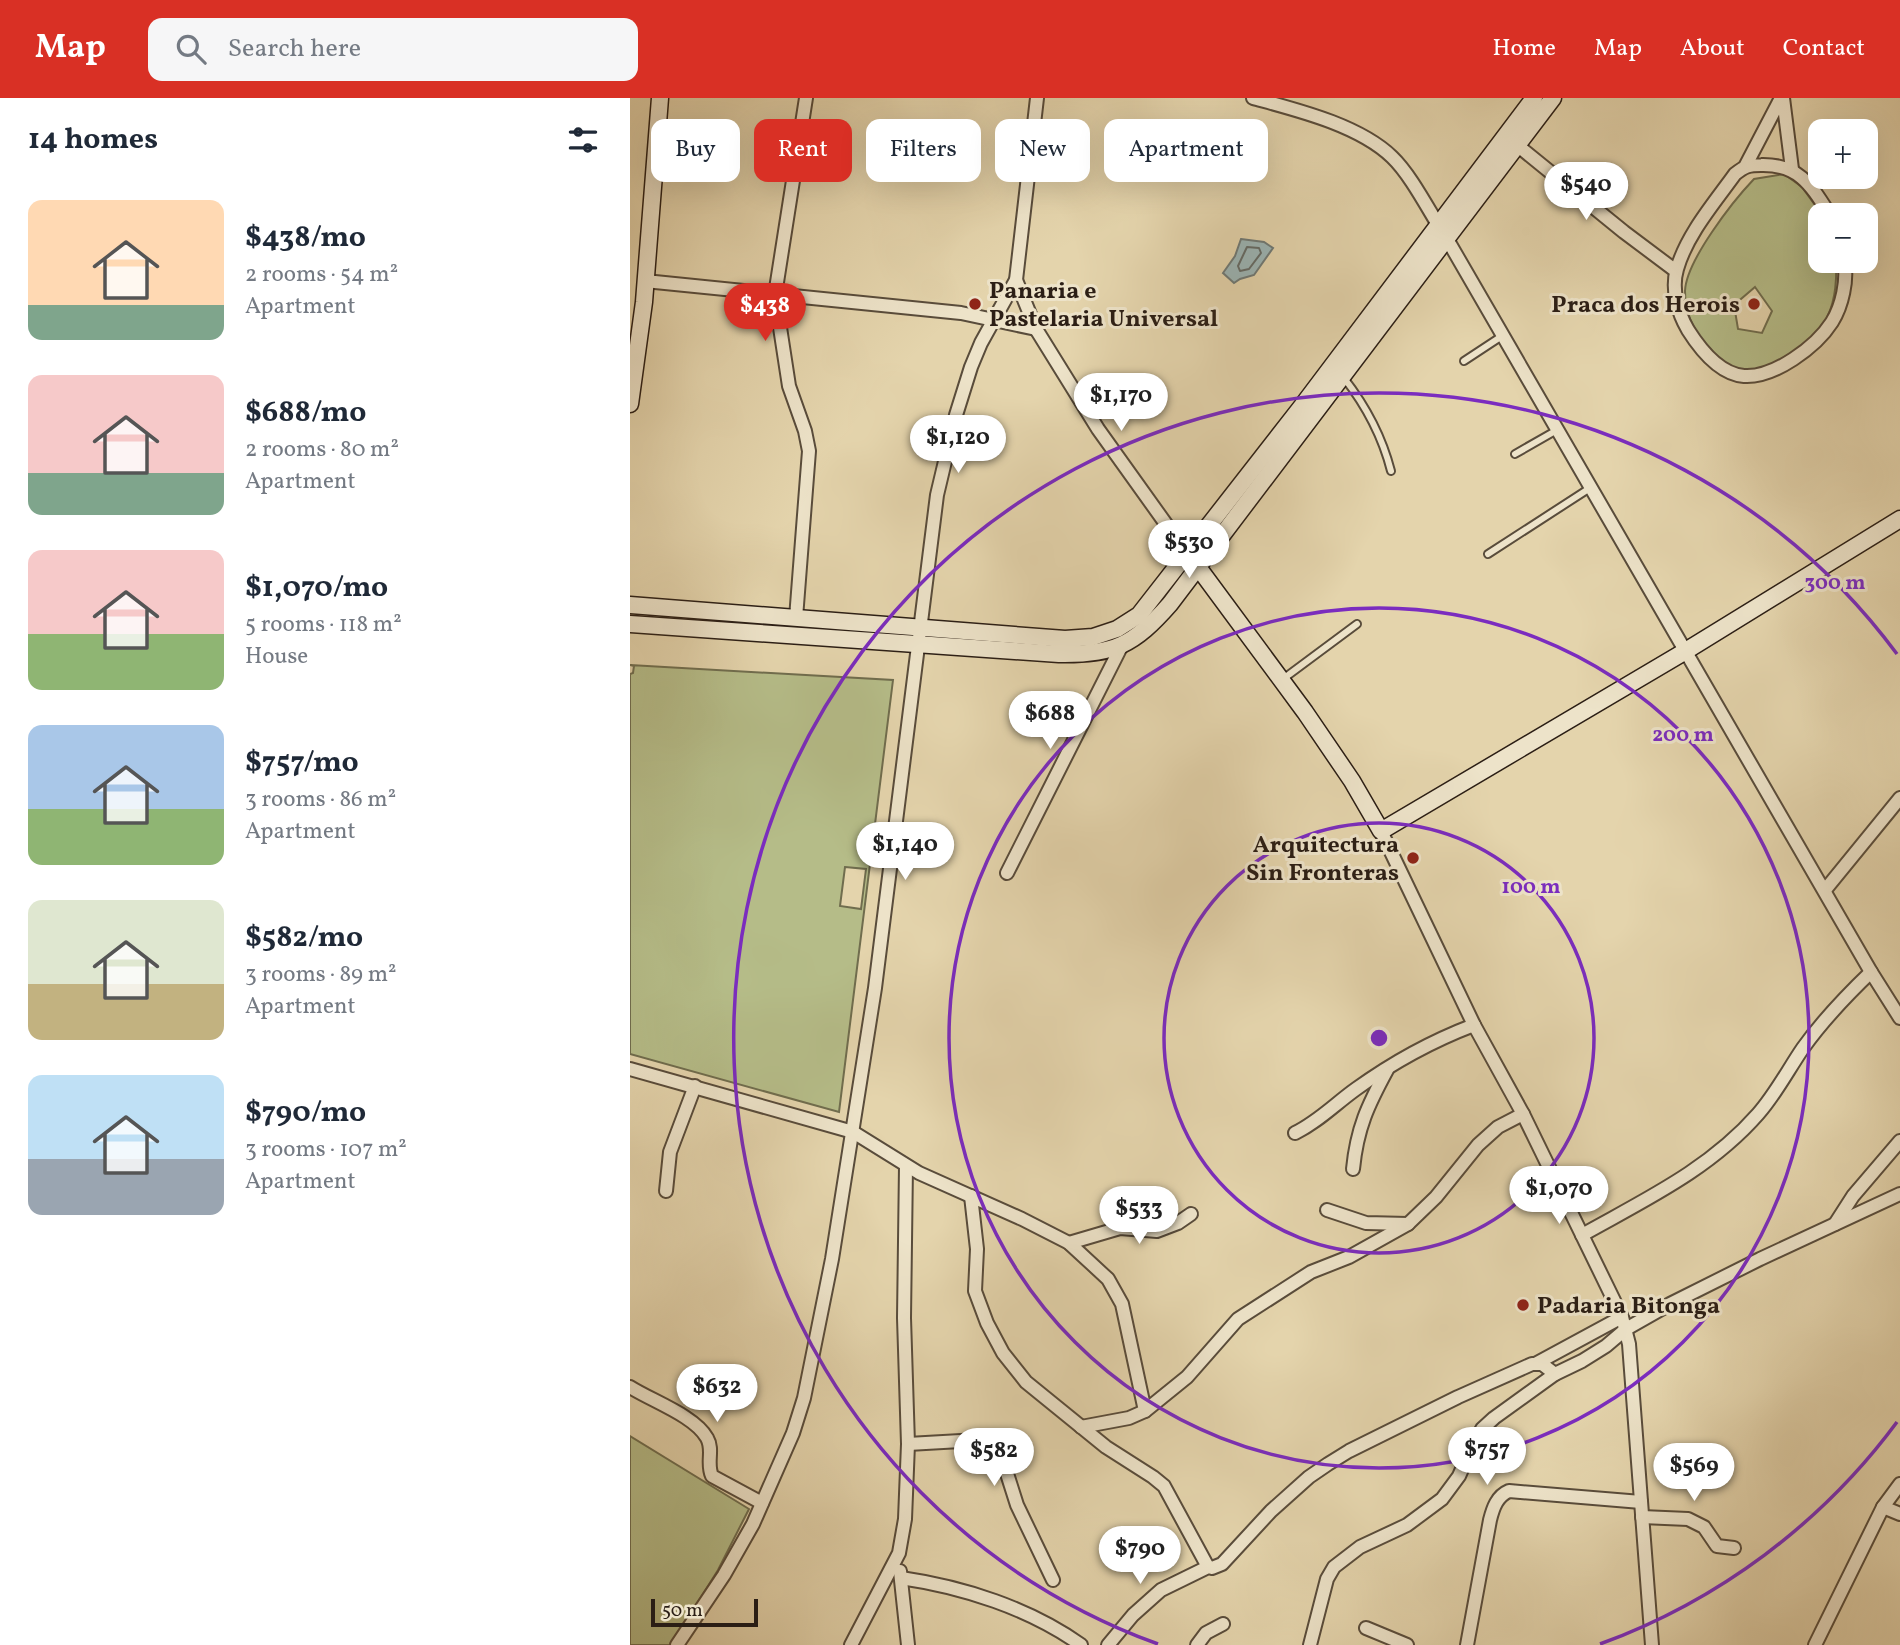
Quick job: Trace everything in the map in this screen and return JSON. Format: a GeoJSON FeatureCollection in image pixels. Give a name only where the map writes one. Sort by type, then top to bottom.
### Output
{"type":"FeatureCollection","features":[{"type":"Feature","properties":{"kind":"street"},"geometry":{"type":"LineString","coordinates":[[630,404],[646,281],[660,98]]}},
{"type":"Feature","properties":{"kind":"street"},"geometry":{"type":"LineString","coordinates":[[796,618],[809,451],[789,386],[775,295],[806,98]]}},
{"type":"Feature","properties":{"kind":"street"},"geometry":{"type":"LineString","coordinates":[[677,1645],[724,1575],[753,1524],[793,1433],[804,1398],[832,1259],[875,988],[937,495],[946,451],[971,367],[981,343],[1016,280],[1037,98]]}},
{"type":"Feature","properties":{"kind":"street"},"geometry":{"type":"LineString","coordinates":[[1253,98],[1290,103],[1356,133],[1393,158],[1442,232],[1684,652],[1900,1018]]}},
{"type":"Feature","properties":{"kind":"street"},"geometry":{"type":"LineString","coordinates":[[630,605],[796,618],[1071,654],[1104,652],[1122,645],[1147,630],[1343,376],[1534,98]]}},
{"type":"Feature","properties":{"kind":"street"},"geometry":{"type":"LineString","coordinates":[[630,624],[1065,639],[1093,636],[1118,629],[1139,615],[1302,406],[1553,98]]}},
{"type":"Feature","properties":{"kind":"street"},"geometry":{"type":"LineString","coordinates":[[1782,98],[1746,165],[1735,174],[1684,250],[1676,271],[1676,295],[1681,318],[1696,342],[1728,371],[1743,376],[1764,374],[1777,369],[1807,348],[1832,322],[1842,298],[1846,273]]}},
{"type":"Feature","properties":{"kind":"street"},"geometry":{"type":"LineString","coordinates":[[1782,98],[1792,169]]}},
{"type":"Feature","properties":{"kind":"street"},"geometry":{"type":"LineString","coordinates":[[1517,145],[1676,271]]}},
{"type":"Feature","properties":{"kind":"street"},"geometry":{"type":"LineString","coordinates":[[1746,165],[1773,165],[1792,169],[1822,203]]}},
{"type":"Feature","properties":{"kind":"street"},"geometry":{"type":"LineString","coordinates":[[1016,280],[1036,329],[1098,429],[1352,781],[1381,831],[1474,1025],[1523,1114],[1624,1323],[1652,1645]]}},
{"type":"Feature","properties":{"kind":"street"},"geometry":{"type":"LineString","coordinates":[[646,281],[961,313],[1036,329]]}},
{"type":"Feature","properties":{"kind":"street"},"geometry":{"type":"LineString","coordinates":[[1381,831],[1684,652],[1900,519]]}},
{"type":"Feature","properties":{"kind":"street"},"geometry":{"type":"LineString","coordinates":[[1007,873],[1122,645]]}},
{"type":"Feature","properties":{"kind":"street"},"geometry":{"type":"LineString","coordinates":[[1825,890],[1900,797]]}},
{"type":"Feature","properties":{"kind":"street"},"geometry":{"type":"LineString","coordinates":[[1581,1234],[1698,1170],[1724,1149],[1759,1113],[1806,1044],[1840,1001],[1871,972]]}},
{"type":"Feature","properties":{"kind":"street"},"geometry":{"type":"LineString","coordinates":[[1295,1133],[1314,1124],[1353,1091],[1389,1066],[1445,1036],[1474,1025]]}},
{"type":"Feature","properties":{"kind":"street"},"geometry":{"type":"LineString","coordinates":[[1353,1169],[1361,1122],[1389,1066]]}},
{"type":"Feature","properties":{"kind":"street"},"geometry":{"type":"LineString","coordinates":[[630,1069],[853,1132],[906,1166],[1069,1243],[1108,1279],[1122,1304],[1145,1411]]}},
{"type":"Feature","properties":{"kind":"street"},"geometry":{"type":"LineString","coordinates":[[666,1191],[670,1152],[695,1086]]}},
{"type":"Feature","properties":{"kind":"street"},"geometry":{"type":"LineString","coordinates":[[1081,1427],[1129,1418],[1145,1411],[1187,1377],[1238,1319],[1311,1272],[1349,1257],[1408,1224],[1436,1197],[1478,1145],[1498,1127],[1523,1114]]}},
{"type":"Feature","properties":{"kind":"street"},"geometry":{"type":"LineString","coordinates":[[1835,1224],[1853,1196],[1900,1141]]}},
{"type":"Feature","properties":{"kind":"street"},"geometry":{"type":"LineString","coordinates":[[906,1166],[904,1329],[908,1444],[905,1519],[899,1553],[908,1645]]}},
{"type":"Feature","properties":{"kind":"street"},"geometry":{"type":"LineString","coordinates":[[1108,1645],[1133,1615],[1161,1590],[1209,1567],[1222,1564],[1270,1511],[1309,1477],[1349,1451],[1458,1397],[1670,1304],[1900,1194]]}},
{"type":"Feature","properties":{"kind":"street"},"geometry":{"type":"LineString","coordinates":[[971,1196],[977,1249],[975,1292],[1003,1353],[1026,1382],[1106,1447],[1153,1476],[1164,1486],[1209,1567]]}},
{"type":"Feature","properties":{"kind":"street"},"geometry":{"type":"LineString","coordinates":[[1327,1210],[1366,1223],[1408,1224]]}},
{"type":"Feature","properties":{"kind":"street"},"geometry":{"type":"LineString","coordinates":[[1069,1243],[1120,1227],[1157,1231],[1178,1223],[1191,1214]]}},
{"type":"Feature","properties":{"kind":"street"},"geometry":{"type":"LineString","coordinates":[[1310,1645],[1327,1579],[1334,1567],[1360,1547],[1407,1525],[1442,1499],[1459,1476],[1482,1429],[1555,1374],[1606,1346],[1624,1323]]}},
{"type":"Feature","properties":{"kind":"street"},"geometry":{"type":"LineString","coordinates":[[1537,1363],[1555,1374]]}},
{"type":"Feature","properties":{"kind":"street"},"geometry":{"type":"LineString","coordinates":[[630,1387],[697,1427],[707,1437],[711,1447],[708,1462],[712,1476],[762,1503]]}},
{"type":"Feature","properties":{"kind":"street"},"geometry":{"type":"LineString","coordinates":[[908,1444],[996,1439],[1017,1505],[1054,1580]]}},
{"type":"Feature","properties":{"kind":"street"},"geometry":{"type":"LineString","coordinates":[[1815,1645],[1883,1507],[1900,1484]]}},
{"type":"Feature","properties":{"kind":"street"},"geometry":{"type":"LineString","coordinates":[[1467,1645],[1490,1521],[1502,1494],[1509,1491],[1641,1502]]}},
{"type":"Feature","properties":{"kind":"street"},"geometry":{"type":"LineString","coordinates":[[1883,1507],[1900,1514]]}},
{"type":"Feature","properties":{"kind":"street"},"geometry":{"type":"LineString","coordinates":[[1642,1517],[1688,1519],[1704,1527],[1717,1545],[1734,1548]]}},
{"type":"Feature","properties":{"kind":"street"},"geometry":{"type":"LineString","coordinates":[[851,1645],[899,1553]]}},
{"type":"Feature","properties":{"kind":"street"},"geometry":{"type":"LineString","coordinates":[[901,1578],[928,1582],[1023,1612],[1059,1629],[1081,1645]]}},
{"type":"Feature","properties":{"kind":"street"},"geometry":{"type":"LineString","coordinates":[[1197,1645],[1206,1633],[1223,1624]]}},
{"type":"Feature","properties":{"kind":"street"},"geometry":{"type":"LineString","coordinates":[[1366,1628],[1408,1645]]}},
{"type":"Feature","properties":{"kind":"lane"},"geometry":{"type":"LineString","coordinates":[[1464,361],[1502,335]]}},
{"type":"Feature","properties":{"kind":"lane"},"geometry":{"type":"LineString","coordinates":[[1343,376],[1370,417],[1384,446],[1391,471]]}},
{"type":"Feature","properties":{"kind":"lane"},"geometry":{"type":"LineString","coordinates":[[1515,454],[1557,430]]}},
{"type":"Feature","properties":{"kind":"lane"},"geometry":{"type":"LineString","coordinates":[[1488,554],[1590,488]]}},
{"type":"Feature","properties":{"kind":"lane"},"geometry":{"type":"LineString","coordinates":[[1281,680],[1357,624]]}},
{"type":"Feature","properties":{"kind":"green space"},"geometry":{"type":"Polygon","coordinates":[[[1784,174],[1802,187],[1813,203],[1808,203],[1808,273],[1836,273],[1832,304],[1826,320],[1814,335],[1784,358],[1749,370],[1729,366],[1706,344],[1691,320],[1685,298],[1687,278],[1693,264],[1734,202],[1754,179],[1784,174]],[[1755,287],[1734,305],[1738,329],[1762,333],[1772,311],[1755,287]]]}},
{"type":"Feature","properties":{"kind":"green space"},"geometry":{"type":"Polygon","coordinates":[[[630,665],[893,680],[839,1112],[630,1054],[630,674],[633,673],[634,666],[630,665]],[[845,867],[840,906],[861,909],[866,869],[845,867]]]}},
{"type":"Feature","properties":{"kind":"green space"},"geometry":{"type":"Polygon","coordinates":[[[630,1436],[749,1509],[718,1570],[671,1645],[630,1645],[630,1436]]]}},
{"type":"Feature","properties":{"kind":"water"},"geometry":{"type":"Polygon","coordinates":[[[1241,239],[1264,242],[1273,248],[1254,275],[1234,283],[1223,273],[1235,256],[1241,239]]]}},
{"type":"Feature","properties":{"kind":"place","name":"Panaria e Pastelaria Universal"},"geometry":{"type":"Point","coordinates":[975,304]}},
{"type":"Feature","properties":{"kind":"place","name":"Praca dos Herois"},"geometry":{"type":"Point","coordinates":[1754,304]}},
{"type":"Feature","properties":{"kind":"place","name":"Arquitectura Sin Fronteras"},"geometry":{"type":"Point","coordinates":[1413,858]}},
{"type":"Feature","properties":{"kind":"place","name":"Padaria Bitonga"},"geometry":{"type":"Point","coordinates":[1523,1305]}}]}
